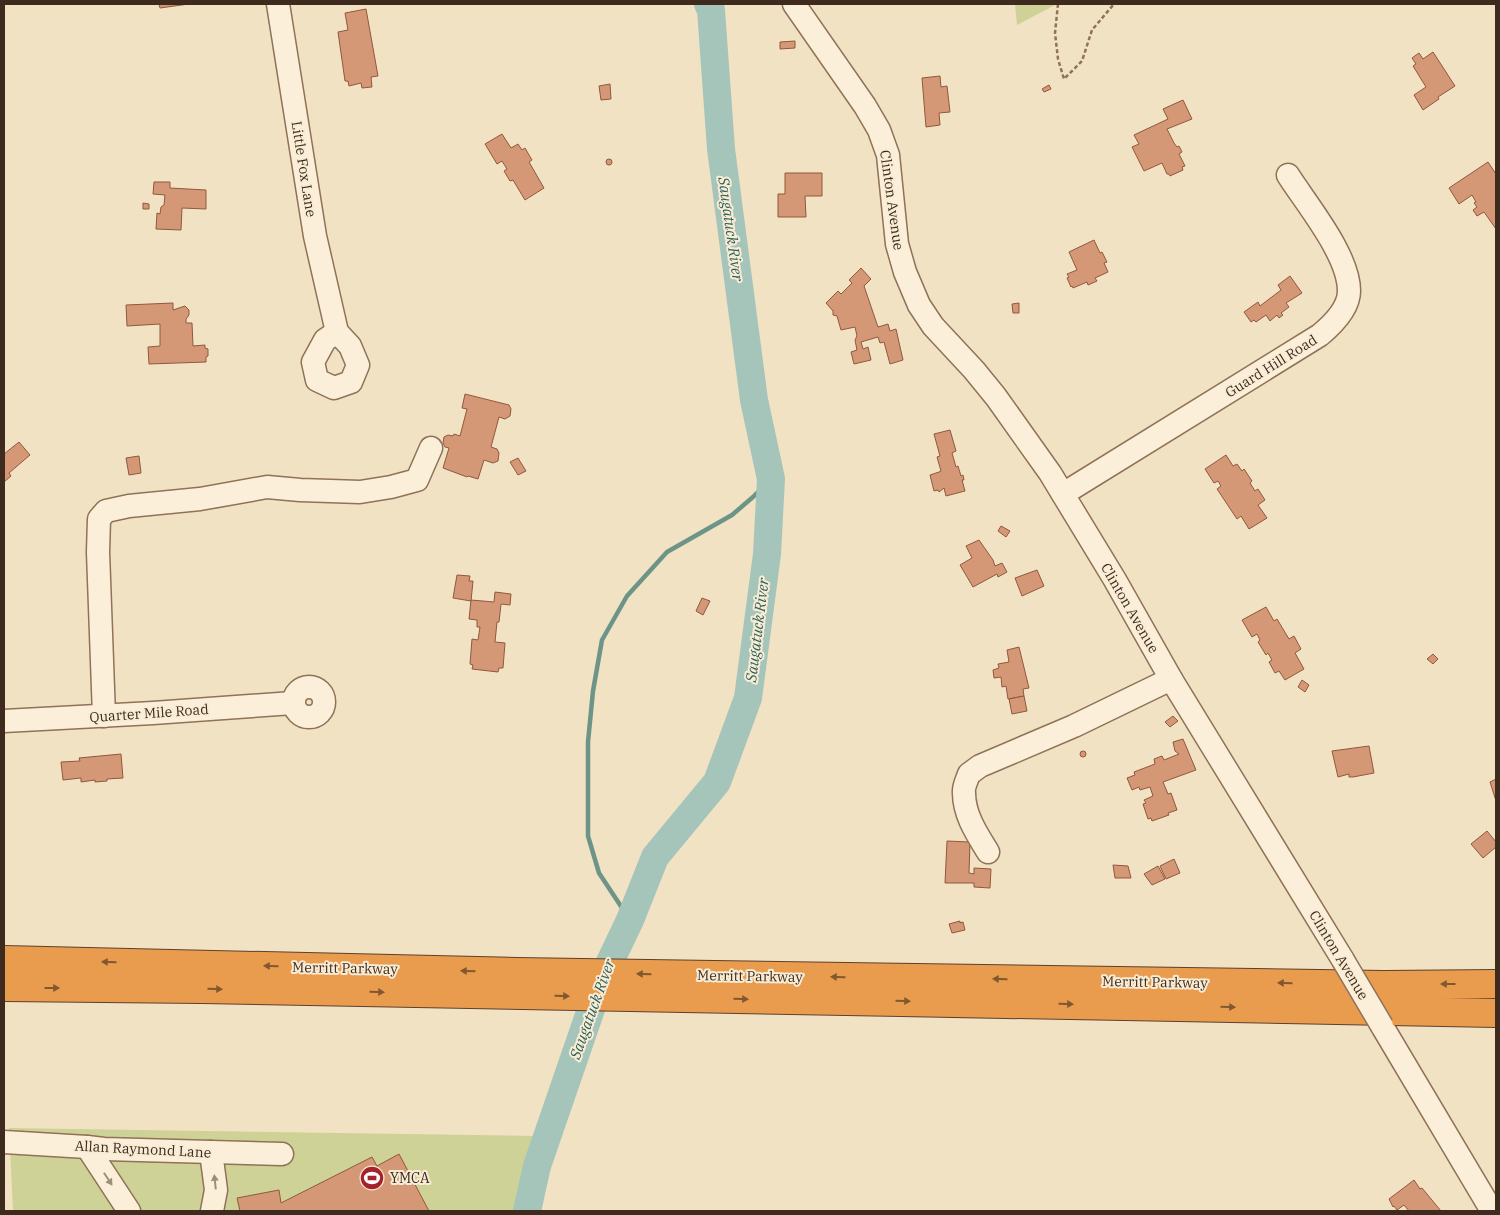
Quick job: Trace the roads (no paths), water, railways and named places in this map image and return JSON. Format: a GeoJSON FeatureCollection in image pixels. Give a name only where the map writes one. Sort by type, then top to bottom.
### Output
{"type":"FeatureCollection","features":[{"type":"Feature","properties":{"kind":"highway","name":"Merritt Parkway"},"geometry":{"type":"LineString","coordinates":[[4,960],[516,983],[692,987],[1496,984]]}},
{"type":"Feature","properties":{"kind":"highway","name":"Merritt Parkway"},"geometry":{"type":"LineString","coordinates":[[4,987],[211,989],[516,983]]}},
{"type":"Feature","properties":{"kind":"highway","name":"Merritt Parkway"},"geometry":{"type":"LineString","coordinates":[[692,987],[1020,1003],[1496,1013]]}},
{"type":"Feature","properties":{"kind":"street","name":"Little Fox Lane"},"geometry":{"type":"LineString","coordinates":[[278,4],[314,236],[337,332]]}},
{"type":"Feature","properties":{"kind":"street","name":"Clinton Avenue"},"geometry":{"type":"LineString","coordinates":[[794,4],[865,106],[884,142],[890,167],[897,244],[915,297],[933,326],[996,397],[1063,494],[1171,679],[1343,960],[1492,1211]]}},
{"type":"Feature","properties":{"kind":"street","name":"Guard Hill Road"},"geometry":{"type":"LineString","coordinates":[[1063,494],[1320,335],[1338,317],[1349,292],[1343,264],[1337,250],[1288,176]]}},
{"type":"Feature","properties":{"kind":"street"},"geometry":{"type":"LineString","coordinates":[[104,716],[98,552],[99,519],[106,510],[200,499],[267,487],[308,491],[360,492],[391,487],[417,480],[430,448]]}},
{"type":"Feature","properties":{"kind":"street"},"geometry":{"type":"LineString","coordinates":[[988,852],[975,831],[966,810],[963,792],[969,774],[980,766],[1074,726],[1171,679]]}},
{"type":"Feature","properties":{"kind":"street","name":"Quarter Mile Road"},"geometry":{"type":"LineString","coordinates":[[4,721],[293,703]]}},
{"type":"Feature","properties":{"kind":"street","name":"Allan Raymond Lane"},"geometry":{"type":"LineString","coordinates":[[4,1142],[87,1147],[104,1150],[282,1154]]}},
{"type":"Feature","properties":{"kind":"street"},"geometry":{"type":"LineString","coordinates":[[87,1147],[129,1211]]}},
{"type":"Feature","properties":{"kind":"street"},"geometry":{"type":"LineString","coordinates":[[212,1152],[216,1190],[212,1211]]}},
{"type":"Feature","properties":{"kind":"waterway","name":"Saugatuck River"},"geometry":{"type":"LineString","coordinates":[[527,1211],[537,1166],[600,983],[630,920],[655,857],[717,782],[748,698],[767,554],[771,479],[754,400],[721,149],[711,10],[708,4]]}},
{"type":"Feature","properties":{"kind":"waterway"},"geometry":{"type":"LineString","coordinates":[[630,920],[599,873],[588,836],[588,742],[593,691],[602,640],[627,596],[667,552],[732,515],[771,479]]}},
{"type":"Feature","properties":{"kind":"place","name":"YMCA"},"geometry":{"type":"Point","coordinates":[372,1178]}}]}
